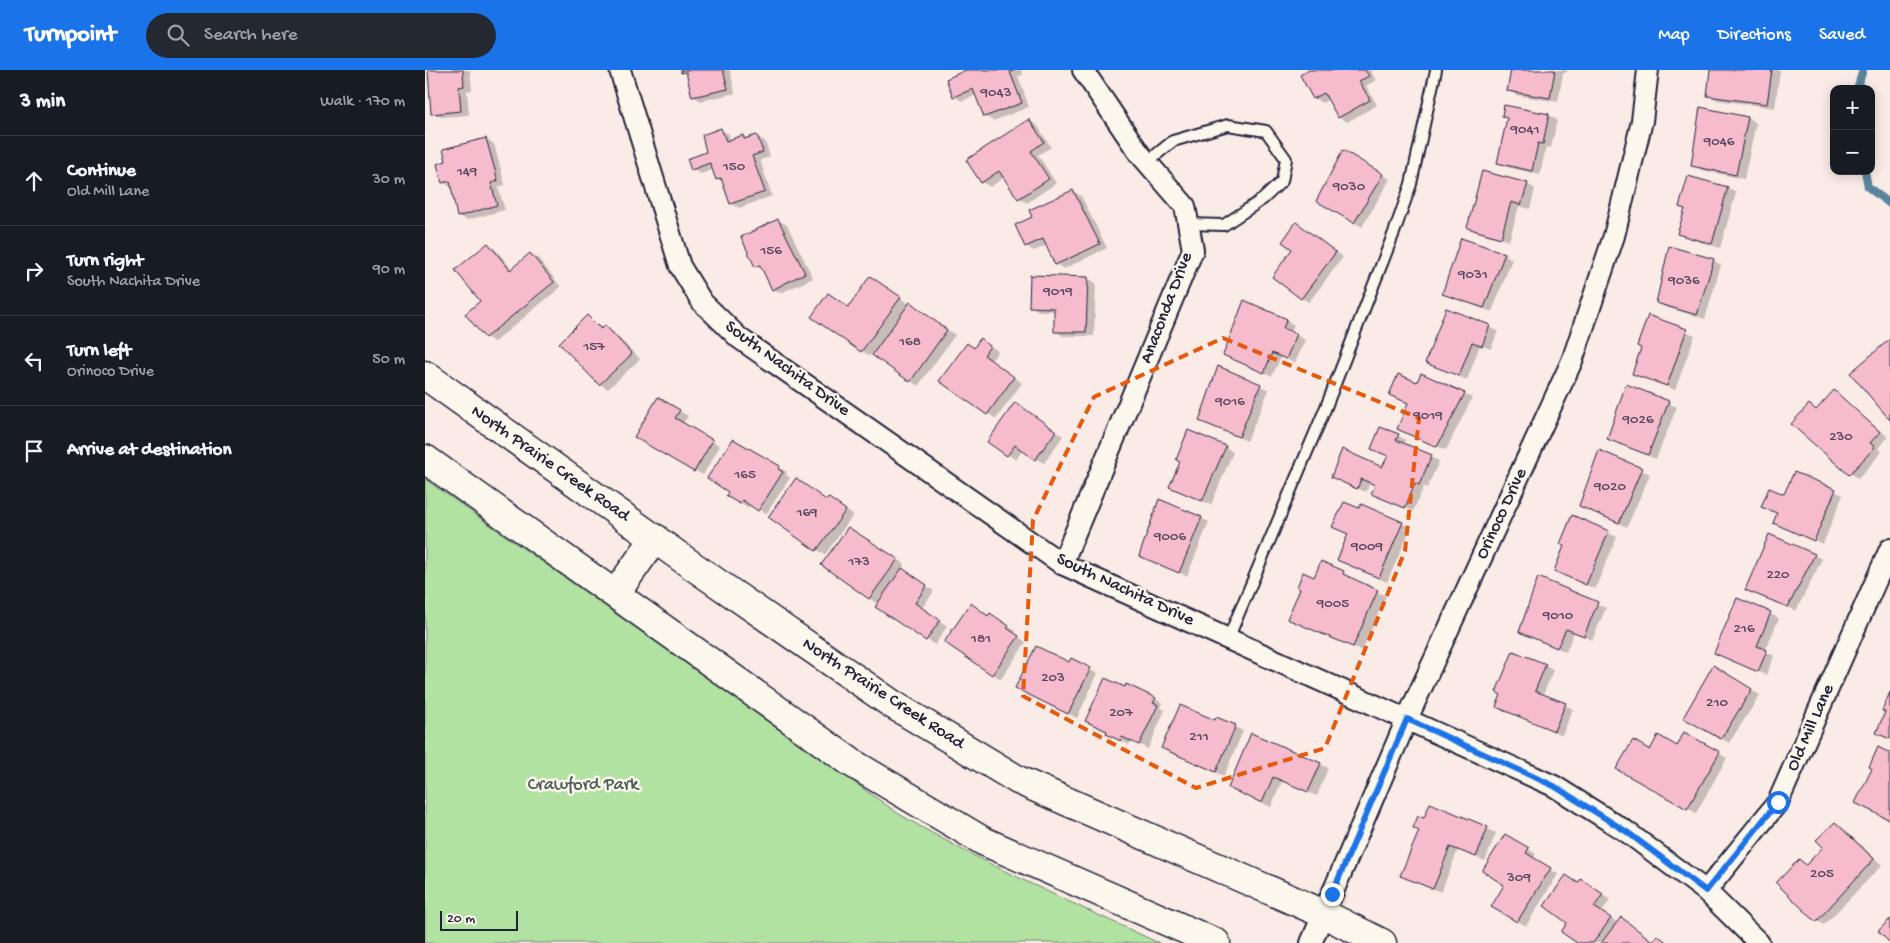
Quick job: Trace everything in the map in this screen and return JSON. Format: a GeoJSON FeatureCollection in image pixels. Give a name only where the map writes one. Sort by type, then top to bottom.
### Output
{"type":"FeatureCollection","features":[{"type":"Feature","properties":{"kind":"main road","name":"North Prairie Creek Road"},"geometry":{"type":"LineString","coordinates":[[425,375],[893,704],[1018,780],[1324,914],[1382,943]]}},
{"type":"Feature","properties":{"kind":"main road"},"geometry":{"type":"LineString","coordinates":[[425,459],[616,593],[852,763],[983,841],[1216,943]]}},
{"type":"Feature","properties":{"kind":"main road"},"geometry":{"type":"LineString","coordinates":[[616,593],[655,538]]}},
{"type":"Feature","properties":{"kind":"street","name":"South Nachita Drive"},"geometry":{"type":"LineString","coordinates":[[620,70],[681,266],[702,302],[739,338],[1062,564],[1554,786],[1627,832],[1706,891],[1759,943]]}},
{"type":"Feature","properties":{"kind":"street","name":"Anaconda Drive"},"geometry":{"type":"LineString","coordinates":[[1062,564],[1193,250],[1185,206],[1147,162],[1083,70]]}},
{"type":"Feature","properties":{"kind":"street","name":"Orinoco Drive"},"geometry":{"type":"LineString","coordinates":[[1311,943],[1407,719],[1572,362],[1614,236],[1642,121],[1648,70]]}},
{"type":"Feature","properties":{"kind":"street","name":"Old Mill Lane"},"geometry":{"type":"LineString","coordinates":[[1706,891],[1778,802],[1890,549]]}},
{"type":"Feature","properties":{"kind":"lane"},"geometry":{"type":"LineString","coordinates":[[1228,639],[1326,407],[1395,230],[1411,184],[1436,70]]}},
{"type":"Feature","properties":{"kind":"lane"},"geometry":{"type":"LineString","coordinates":[[1147,162],[1173,141],[1228,125],[1265,131],[1286,159],[1282,181],[1263,199],[1224,225],[1188,224]]}},
{"type":"Feature","properties":{"kind":"highlighted area"},"geometry":{"type":"Polygon","coordinates":[[[1223,338],[1419,418],[1405,551],[1325,748],[1196,788],[1023,696],[1033,520],[1094,397],[1223,338]]]}},
{"type":"Feature","properties":{"kind":"green space","name":"Crawford Park"},"geometry":{"type":"Polygon","coordinates":[[[425,479],[899,814],[995,866],[1159,943],[425,943],[425,479]]]}},
{"type":"Feature","properties":{"kind":"building"},"geometry":{"type":"Polygon","coordinates":[[[428,70],[463,70],[464,86],[459,87],[461,111],[431,114],[428,70]]]}},
{"type":"Feature","properties":{"kind":"building"},"geometry":{"type":"Polygon","coordinates":[[[681,70],[723,70],[728,89],[692,97],[686,72],[681,73],[681,70]]]}},
{"type":"Feature","properties":{"kind":"building"},"geometry":{"type":"Polygon","coordinates":[[[966,70],[1015,70],[1010,72],[1022,103],[984,117],[973,89],[953,97],[946,79],[966,70]]]}},
{"type":"Feature","properties":{"kind":"building"},"geometry":{"type":"Polygon","coordinates":[[[1309,70],[1365,70],[1369,76],[1359,81],[1370,100],[1338,118],[1324,93],[1313,99],[1300,75],[1309,70]]]}},
{"type":"Feature","properties":{"kind":"building"},"geometry":{"type":"Polygon","coordinates":[[[1511,70],[1555,70],[1550,98],[1507,91],[1511,70]]]}},
{"type":"Feature","properties":{"kind":"building"},"geometry":{"type":"Polygon","coordinates":[[[1710,70],[1772,70],[1767,104],[1707,96],[1710,70]]]}},
{"type":"Feature","properties":{"kind":"building"},"geometry":{"type":"Polygon","coordinates":[[[1504,105],[1549,114],[1543,144],[1538,143],[1532,171],[1497,163],[1507,118],[1502,116],[1504,105]]]}},
{"type":"Feature","properties":{"kind":"building"},"geometry":{"type":"Polygon","coordinates":[[[1700,107],[1748,117],[1736,175],[1691,166],[1700,107]]]}},
{"type":"Feature","properties":{"kind":"building"},"geometry":{"type":"Polygon","coordinates":[[[1029,119],[1044,142],[1031,151],[1049,179],[1018,199],[999,171],[981,183],[966,160],[1029,119]]]}},
{"type":"Feature","properties":{"kind":"building"},"geometry":{"type":"Polygon","coordinates":[[[721,128],[726,141],[743,135],[744,139],[757,135],[763,152],[752,156],[765,192],[730,204],[721,178],[716,180],[710,163],[691,170],[687,159],[706,152],[702,135],[721,128]]]}},
{"type":"Feature","properties":{"kind":"building"},"geometry":{"type":"Polygon","coordinates":[[[486,138],[498,181],[491,183],[497,205],[457,217],[450,181],[442,183],[437,164],[446,161],[443,149],[486,138]]]}},
{"type":"Feature","properties":{"kind":"building"},"geometry":{"type":"Polygon","coordinates":[[[1343,150],[1383,174],[1354,223],[1316,201],[1343,150]]]}},
{"type":"Feature","properties":{"kind":"building"},"geometry":{"type":"Polygon","coordinates":[[[1482,171],[1528,183],[1521,205],[1511,202],[1501,238],[1467,228],[1482,171]]]}},
{"type":"Feature","properties":{"kind":"building"},"geometry":{"type":"Polygon","coordinates":[[[1688,176],[1728,187],[1712,244],[1677,234],[1685,209],[1679,207],[1688,176]]]}},
{"type":"Feature","properties":{"kind":"building"},"geometry":{"type":"Polygon","coordinates":[[[1073,190],[1100,244],[1055,265],[1043,239],[1025,247],[1015,225],[1032,217],[1029,210],[1073,190]]]}},
{"type":"Feature","properties":{"kind":"building"},"geometry":{"type":"Polygon","coordinates":[[[778,219],[805,273],[772,290],[760,265],[755,267],[741,237],[778,219]]]}},
{"type":"Feature","properties":{"kind":"building"},"geometry":{"type":"Polygon","coordinates":[[[1296,222],[1336,252],[1301,299],[1272,277],[1292,249],[1282,242],[1296,222]]]}},
{"type":"Feature","properties":{"kind":"building"},"geometry":{"type":"Polygon","coordinates":[[[1461,238],[1505,253],[1484,308],[1442,294],[1461,238]]]}},
{"type":"Feature","properties":{"kind":"building"},"geometry":{"type":"Polygon","coordinates":[[[488,243],[510,270],[530,253],[554,282],[485,338],[465,314],[480,301],[455,270],[488,243]]]}},
{"type":"Feature","properties":{"kind":"building"},"geometry":{"type":"Polygon","coordinates":[[[1669,246],[1714,259],[1697,315],[1656,303],[1669,246]]]}},
{"type":"Feature","properties":{"kind":"building"},"geometry":{"type":"Polygon","coordinates":[[[1030,275],[1088,277],[1086,332],[1054,332],[1054,308],[1029,307],[1030,275]]]}},
{"type":"Feature","properties":{"kind":"building"},"geometry":{"type":"Polygon","coordinates":[[[870,276],[901,297],[861,352],[811,317],[828,293],[848,307],[870,276]]]}},
{"type":"Feature","properties":{"kind":"building"},"geometry":{"type":"Polygon","coordinates":[[[1244,300],[1287,319],[1283,328],[1297,334],[1286,359],[1272,353],[1264,373],[1223,355],[1244,300]]]}},
{"type":"Feature","properties":{"kind":"building"},"geometry":{"type":"Polygon","coordinates":[[[910,302],[947,330],[910,382],[872,355],[910,302]]]}},
{"type":"Feature","properties":{"kind":"building"},"geometry":{"type":"Polygon","coordinates":[[[1446,308],[1490,325],[1482,346],[1472,342],[1459,376],[1425,363],[1446,308]]]}},
{"type":"Feature","properties":{"kind":"building"},"geometry":{"type":"Polygon","coordinates":[[[587,315],[601,329],[605,325],[632,354],[599,385],[559,343],[587,315]]]}},
{"type":"Feature","properties":{"kind":"building"},"geometry":{"type":"Polygon","coordinates":[[[1648,315],[1687,329],[1667,386],[1632,374],[1641,348],[1637,346],[1648,315]]]}},
{"type":"Feature","properties":{"kind":"building"},"geometry":{"type":"Polygon","coordinates":[[[980,338],[990,346],[984,355],[1014,377],[987,415],[939,381],[967,343],[974,348],[980,338]]]}},
{"type":"Feature","properties":{"kind":"building"},"geometry":{"type":"Polygon","coordinates":[[[1890,339],[1890,420],[1850,373],[1890,339]]]}},
{"type":"Feature","properties":{"kind":"building"},"geometry":{"type":"Polygon","coordinates":[[[1218,366],[1261,384],[1239,437],[1199,421],[1218,366]]]}},
{"type":"Feature","properties":{"kind":"building"},"geometry":{"type":"Polygon","coordinates":[[[1421,373],[1465,393],[1437,447],[1397,429],[1408,403],[1389,395],[1398,374],[1417,382],[1421,373]]]}},
{"type":"Feature","properties":{"kind":"building"},"geometry":{"type":"Polygon","coordinates":[[[1626,384],[1669,401],[1648,455],[1607,439],[1626,384]]]}},
{"type":"Feature","properties":{"kind":"building"},"geometry":{"type":"Polygon","coordinates":[[[1834,390],[1880,432],[1870,443],[1875,447],[1849,475],[1791,424],[1809,404],[1816,410],[1834,390]]]}},
{"type":"Feature","properties":{"kind":"building"},"geometry":{"type":"Polygon","coordinates":[[[658,397],[680,410],[675,418],[713,440],[694,472],[634,437],[658,397]]]}},
{"type":"Feature","properties":{"kind":"building"},"geometry":{"type":"Polygon","coordinates":[[[1015,402],[1056,431],[1035,460],[1015,445],[1007,456],[987,442],[1015,402]]]}},
{"type":"Feature","properties":{"kind":"building"},"geometry":{"type":"Polygon","coordinates":[[[1380,427],[1399,434],[1396,440],[1432,455],[1419,485],[1415,483],[1405,508],[1371,494],[1375,485],[1361,479],[1357,489],[1331,477],[1342,449],[1382,467],[1388,456],[1371,449],[1380,427]]]}},
{"type":"Feature","properties":{"kind":"building"},"geometry":{"type":"Polygon","coordinates":[[[1188,430],[1226,446],[1202,501],[1169,487],[1180,462],[1176,460],[1188,430]]]}},
{"type":"Feature","properties":{"kind":"building"},"geometry":{"type":"Polygon","coordinates":[[[733,439],[780,466],[778,469],[783,472],[758,511],[742,500],[740,504],[726,496],[728,492],[707,478],[733,439]]]}},
{"type":"Feature","properties":{"kind":"building"},"geometry":{"type":"Polygon","coordinates":[[[1599,450],[1642,468],[1619,523],[1579,506],[1599,450]]]}},
{"type":"Feature","properties":{"kind":"building"},"geometry":{"type":"Polygon","coordinates":[[[1794,472],[1836,489],[1814,541],[1773,523],[1777,513],[1761,507],[1769,488],[1784,494],[1794,472]]]}},
{"type":"Feature","properties":{"kind":"building"},"geometry":{"type":"Polygon","coordinates":[[[796,478],[826,500],[829,498],[846,510],[816,551],[768,517],[796,478]]]}},
{"type":"Feature","properties":{"kind":"building"},"geometry":{"type":"Polygon","coordinates":[[[1159,499],[1202,517],[1179,573],[1139,556],[1159,499]]]}},
{"type":"Feature","properties":{"kind":"building"},"geometry":{"type":"Polygon","coordinates":[[[1344,502],[1359,508],[1361,504],[1403,522],[1379,578],[1337,560],[1348,534],[1332,527],[1344,502]]]}},
{"type":"Feature","properties":{"kind":"building"},"geometry":{"type":"Polygon","coordinates":[[[1572,515],[1609,531],[1586,585],[1554,571],[1564,546],[1560,544],[1572,515]]]}},
{"type":"Feature","properties":{"kind":"building"},"geometry":{"type":"Polygon","coordinates":[[[848,527],[898,559],[869,599],[821,565],[848,527]]]}},
{"type":"Feature","properties":{"kind":"building"},"geometry":{"type":"Polygon","coordinates":[[[1769,534],[1815,554],[1788,607],[1745,590],[1769,534]]]}},
{"type":"Feature","properties":{"kind":"building"},"geometry":{"type":"Polygon","coordinates":[[[1321,561],[1344,571],[1343,574],[1378,590],[1353,647],[1287,619],[1300,589],[1297,587],[1303,572],[1314,577],[1321,561]]]}},
{"type":"Feature","properties":{"kind":"building"},"geometry":{"type":"Polygon","coordinates":[[[902,568],[927,585],[915,603],[940,620],[926,641],[875,607],[902,568]]]}},
{"type":"Feature","properties":{"kind":"building"},"geometry":{"type":"Polygon","coordinates":[[[1538,577],[1598,602],[1584,636],[1566,629],[1557,648],[1519,632],[1538,577]]]}},
{"type":"Feature","properties":{"kind":"building"},"geometry":{"type":"Polygon","coordinates":[[[1737,598],[1771,612],[1757,646],[1767,650],[1758,672],[1714,653],[1737,598]]]}},
{"type":"Feature","properties":{"kind":"building"},"geometry":{"type":"Polygon","coordinates":[[[971,603],[988,616],[990,613],[1009,626],[1007,628],[1019,636],[992,675],[944,642],[971,603]]]}},
{"type":"Feature","properties":{"kind":"building"},"geometry":{"type":"Polygon","coordinates":[[[1036,646],[1069,662],[1071,658],[1091,668],[1068,714],[1015,688],[1036,646]]]}},
{"type":"Feature","properties":{"kind":"building"},"geometry":{"type":"Polygon","coordinates":[[[1513,651],[1546,664],[1535,691],[1566,703],[1554,731],[1496,707],[1501,695],[1496,692],[1513,651]]]}},
{"type":"Feature","properties":{"kind":"building"},"geometry":{"type":"Polygon","coordinates":[[[1713,665],[1752,689],[1721,739],[1683,718],[1713,665]]]}},
{"type":"Feature","properties":{"kind":"building"},"geometry":{"type":"Polygon","coordinates":[[[1105,678],[1125,687],[1126,684],[1156,698],[1153,703],[1158,705],[1139,745],[1122,737],[1121,741],[1106,734],[1107,731],[1085,721],[1105,678]]]}},
{"type":"Feature","properties":{"kind":"building"},"geometry":{"type":"Polygon","coordinates":[[[1890,692],[1890,739],[1876,733],[1885,712],[1882,711],[1890,692]]]}},
{"type":"Feature","properties":{"kind":"building"},"geometry":{"type":"Polygon","coordinates":[[[1180,705],[1215,720],[1216,717],[1236,725],[1216,772],[1161,748],[1180,705]]]}},
{"type":"Feature","properties":{"kind":"building"},"geometry":{"type":"Polygon","coordinates":[[[1684,732],[1720,752],[1687,809],[1616,769],[1633,740],[1650,750],[1658,735],[1677,746],[1684,732]]]}},
{"type":"Feature","properties":{"kind":"building"},"geometry":{"type":"Polygon","coordinates":[[[1251,733],[1321,763],[1308,792],[1273,777],[1262,803],[1228,788],[1251,733]]]}},
{"type":"Feature","properties":{"kind":"building"},"geometry":{"type":"Polygon","coordinates":[[[1878,747],[1890,753],[1890,820],[1855,803],[1872,769],[1869,767],[1878,747]]]}},
{"type":"Feature","properties":{"kind":"building"},"geometry":{"type":"Polygon","coordinates":[[[1430,803],[1488,827],[1476,857],[1450,847],[1433,889],[1400,876],[1419,831],[1413,828],[1418,816],[1424,818],[1430,803]]]}},
{"type":"Feature","properties":{"kind":"building"},"geometry":{"type":"Polygon","coordinates":[[[1835,822],[1874,859],[1816,922],[1776,883],[1799,859],[1806,865],[1823,847],[1816,840],[1835,822]]]}},
{"type":"Feature","properties":{"kind":"building"},"geometry":{"type":"Polygon","coordinates":[[[1505,834],[1529,848],[1526,853],[1551,868],[1517,922],[1491,907],[1504,885],[1482,871],[1505,834]]]}},
{"type":"Feature","properties":{"kind":"building"},"geometry":{"type":"Polygon","coordinates":[[[1566,875],[1578,883],[1581,879],[1603,894],[1594,907],[1611,918],[1593,943],[1577,943],[1561,932],[1567,923],[1544,906],[1566,875]]]}},
{"type":"Feature","properties":{"kind":"building"},"geometry":{"type":"Polygon","coordinates":[[[1621,917],[1652,941],[1657,935],[1668,943],[1601,943],[1621,917]]]}},
{"type":"Feature","properties":{"kind":"building"},"geometry":{"type":"Polygon","coordinates":[[[1890,919],[1890,943],[1878,931],[1890,919]]]}},
{"type":"Feature","properties":{"kind":"waterway"},"geometry":{"type":"LineString","coordinates":[[1858,85],[1863,70]]}},
{"type":"Feature","properties":{"kind":"waterway"},"geometry":{"type":"LineString","coordinates":[[1866,175],[1868,187],[1890,204]]}},
{"type":"Feature","properties":{"kind":"route"},"geometry":{"type":"LineString","coordinates":[[1332,894],[1407,719],[1554,786],[1627,832],[1706,891],[1778,802]]}}]}
